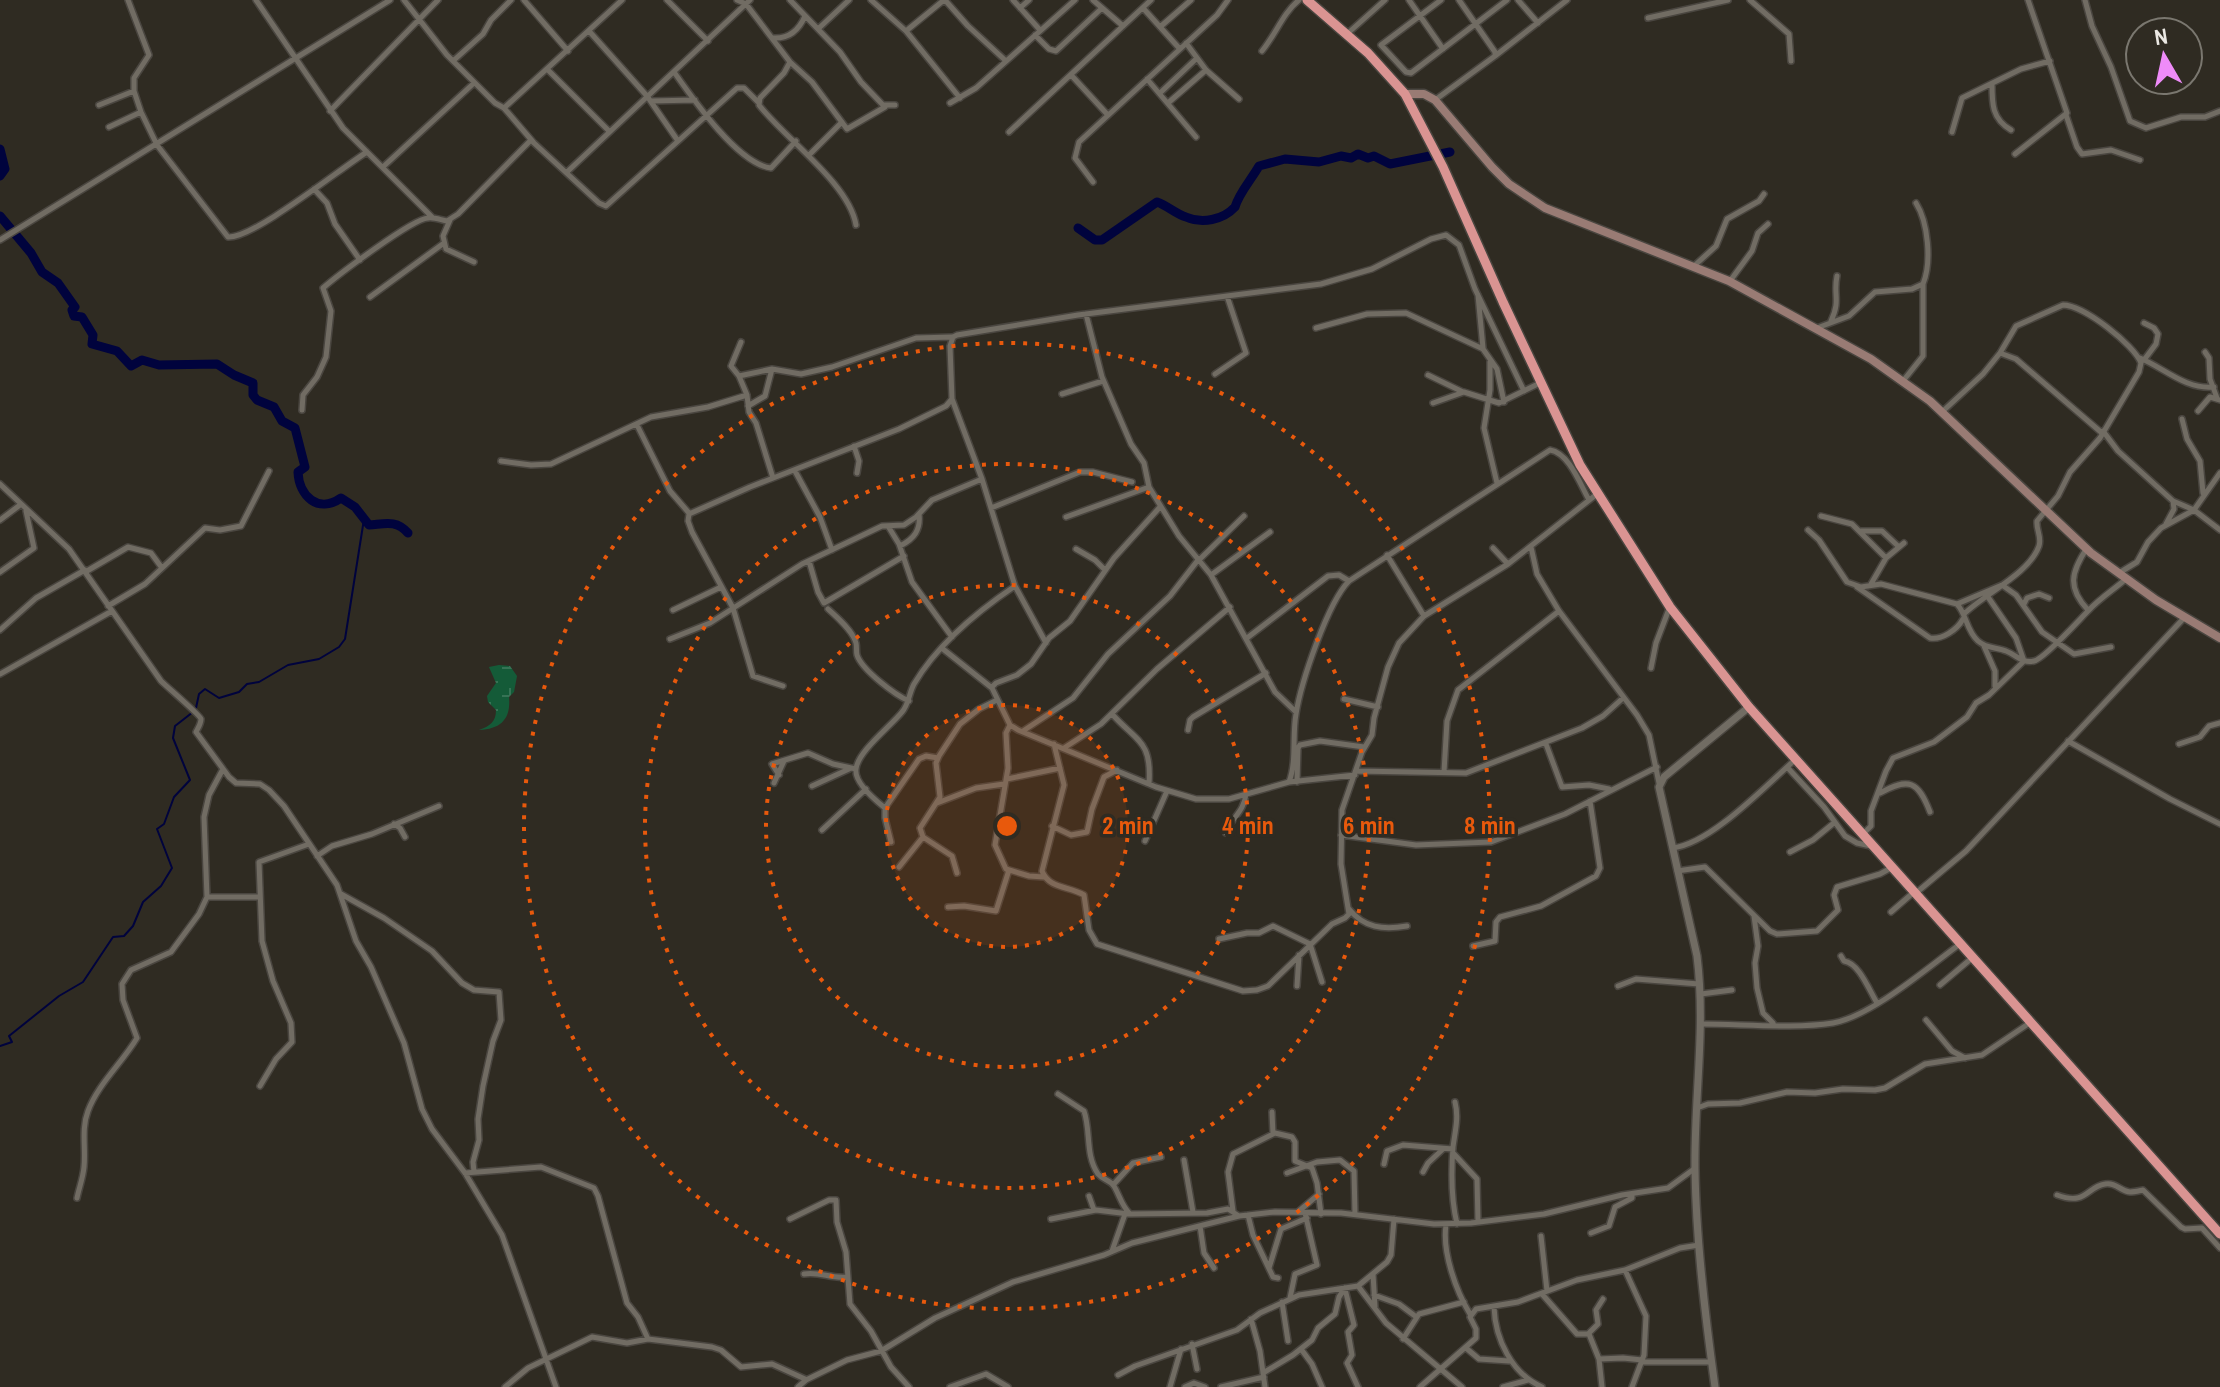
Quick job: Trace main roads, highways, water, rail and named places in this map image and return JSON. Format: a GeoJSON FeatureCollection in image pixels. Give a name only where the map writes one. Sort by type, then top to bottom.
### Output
{"type":"FeatureCollection","features":[{"type":"Feature","properties":{"kind":"highway"},"geometry":{"type":"LineString","coordinates":[[1307,0],[1368,53],[1405,94],[1443,167],[1593,497],[1670,607],[1749,707],[2220,1234]]}},
{"type":"Feature","properties":{"kind":"main road"},"geometry":{"type":"LineString","coordinates":[[1405,94],[1424,94],[1435,100],[1492,167],[1528,197],[1561,215],[1729,281],[1854,348],[1942,412],[2122,577],[2220,638]]}},
{"type":"Feature","properties":{"kind":"waterway"},"geometry":{"type":"LineString","coordinates":[[0,149],[5,169],[0,176]]}},
{"type":"Feature","properties":{"kind":"waterway"},"geometry":{"type":"LineString","coordinates":[[1078,228],[1095,240],[1102,240],[1157,202],[1192,219],[1218,218],[1235,207],[1259,166],[1285,159],[1319,162],[1341,156],[1351,158],[1358,154],[1368,158],[1374,156],[1390,164],[1450,152]]}},
{"type":"Feature","properties":{"kind":"waterway"},"geometry":{"type":"LineString","coordinates":[[0,216],[31,253],[42,272],[58,283],[75,307],[72,310],[74,316],[82,317],[93,335],[92,344],[117,351],[131,366],[142,360],[159,365],[217,364],[253,383],[253,395],[257,400],[274,407],[282,421],[295,428],[305,467],[298,472],[299,481],[311,500],[325,504],[341,498],[355,507],[369,525],[394,524],[408,533]]}},
{"type":"Feature","properties":{"kind":"waterway"},"geometry":{"type":"LineString","coordinates":[[196,708],[199,694],[205,689],[219,698],[239,692],[247,684],[259,682],[288,665],[319,659],[339,647],[345,639],[364,519]]}},
{"type":"Feature","properties":{"kind":"waterway"},"geometry":{"type":"LineString","coordinates":[[0,1046],[12,1042],[9,1036],[59,996],[83,982],[113,937],[124,936],[133,926],[143,902],[161,886],[172,868],[157,829],[164,824],[174,797],[190,780],[173,738],[175,726],[193,712]]}}]}
